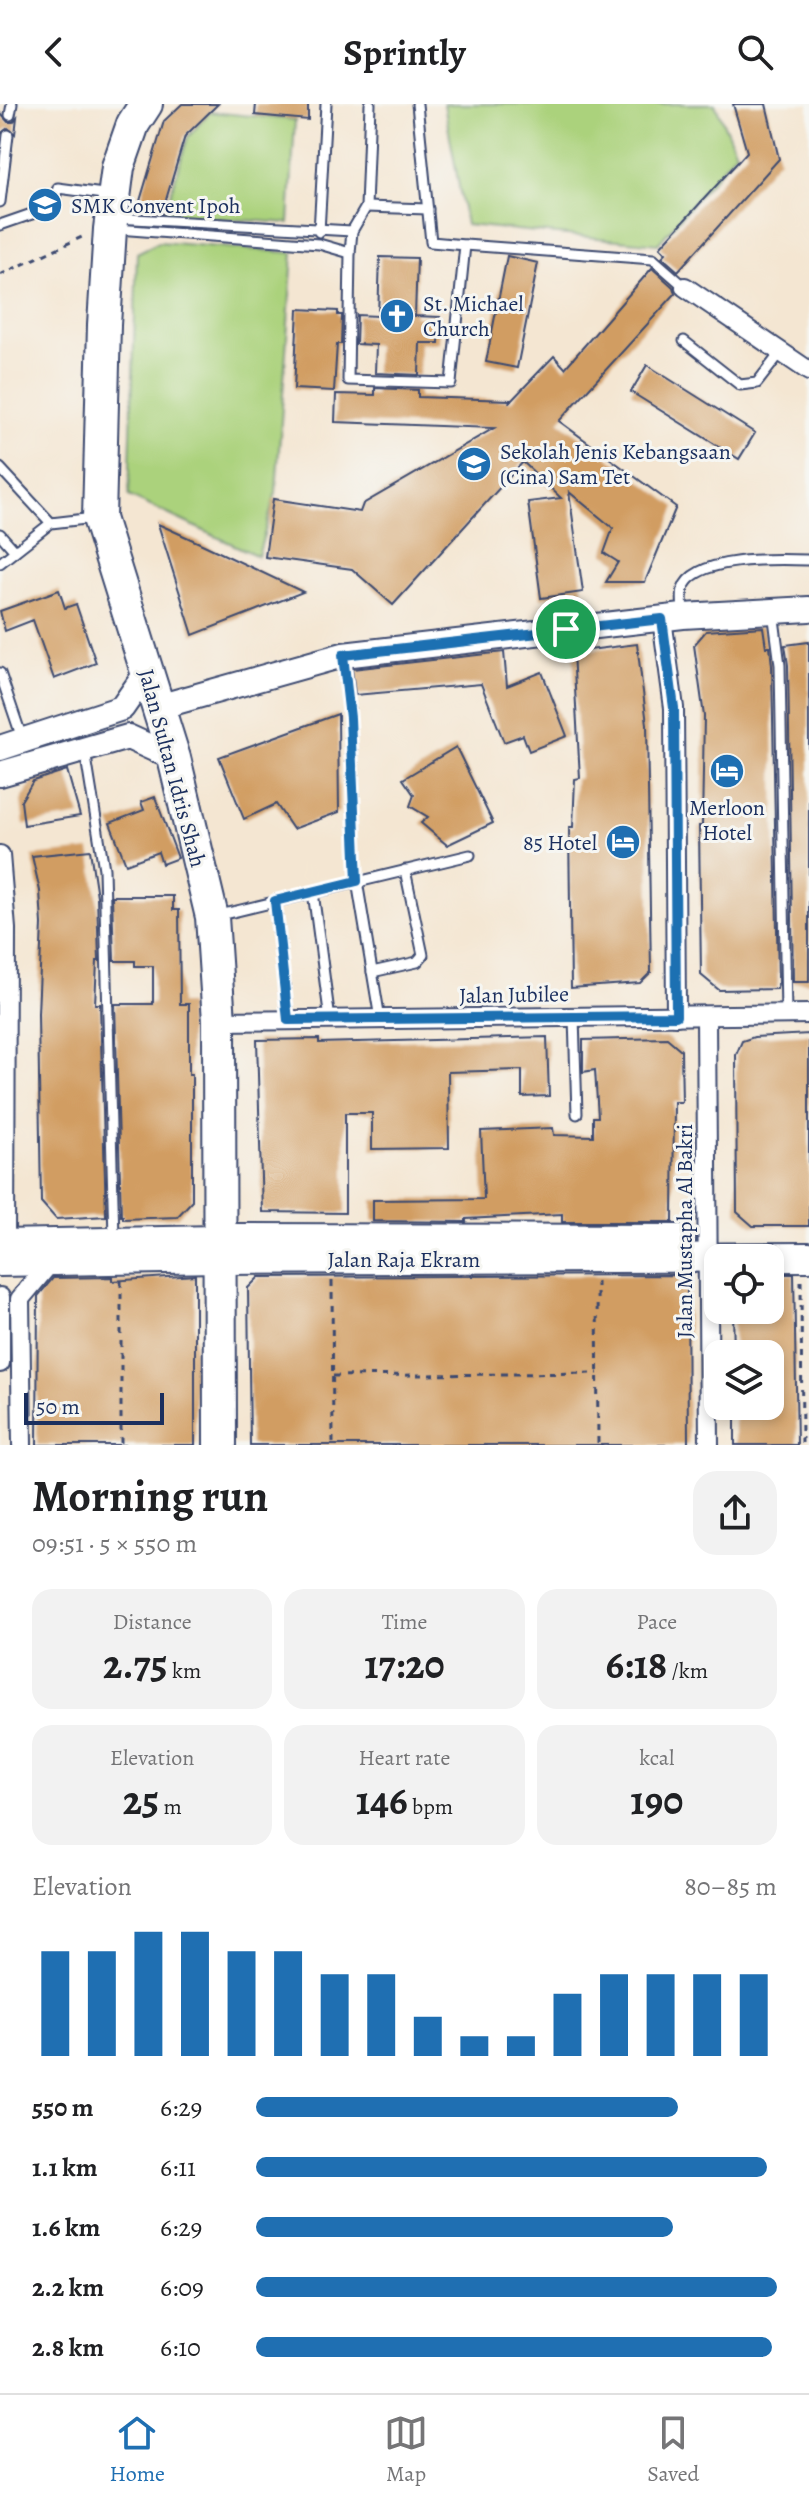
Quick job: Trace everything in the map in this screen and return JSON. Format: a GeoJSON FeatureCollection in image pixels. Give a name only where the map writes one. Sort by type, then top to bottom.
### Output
{"type":"FeatureCollection","features":[{"type":"Feature","properties":{"kind":"highway","name":"Jalan Sultan Idris Shah"},"geometry":{"type":"LineString","coordinates":[[141,106],[118,167],[112,214],[104,325],[99,518],[174,758],[212,917],[219,1021],[220,1445]]}},
{"type":"Feature","properties":{"kind":"main road","name":"Jalan Raja Ekram"},"geometry":{"type":"LineString","coordinates":[[218,1249],[704,1248]]}},
{"type":"Feature","properties":{"kind":"main road","name":"Jalan Raja Ekram"},"geometry":{"type":"LineString","coordinates":[[218,1249],[332,1260],[597,1258],[704,1248]]}},
{"type":"Feature","properties":{"kind":"main road","name":"Jalan Raja Ekram"},"geometry":{"type":"LineString","coordinates":[[784,1250],[806,1251]]}},
{"type":"Feature","properties":{"kind":"street"},"geometry":{"type":"LineString","coordinates":[[685,287],[809,371]]}},
{"type":"Feature","properties":{"kind":"street"},"geometry":{"type":"LineString","coordinates":[[158,707],[343,655],[672,618],[809,609]]}},
{"type":"Feature","properties":{"kind":"street"},"geometry":{"type":"LineString","coordinates":[[672,618],[676,1016]]}},
{"type":"Feature","properties":{"kind":"street"},"geometry":{"type":"LineString","coordinates":[[11,744],[122,708],[147,672]]}},
{"type":"Feature","properties":{"kind":"street"},"geometry":{"type":"LineString","coordinates":[[0,774],[128,737],[174,758]]}},
{"type":"Feature","properties":{"kind":"street"},"geometry":{"type":"LineString","coordinates":[[0,855],[6,929],[3,1253]]}},
{"type":"Feature","properties":{"kind":"street","name":"Jalan Jubilee"},"geometry":{"type":"LineString","coordinates":[[219,1021],[809,1014]]}},
{"type":"Feature","properties":{"kind":"street","name":"Jalan Mustapha Al Bakri"},"geometry":{"type":"LineString","coordinates":[[706,1016],[708,1244]]}},
{"type":"Feature","properties":{"kind":"street","name":"Jalan Raja Ekram"},"geometry":{"type":"LineString","coordinates":[[3,1253],[218,1249]]}},
{"type":"Feature","properties":{"kind":"street","name":"Jalan Raja Ekram"},"geometry":{"type":"LineString","coordinates":[[3,1253],[51,1262],[117,1251]]}},
{"type":"Feature","properties":{"kind":"street"},"geometry":{"type":"LineString","coordinates":[[22,1445],[20,1299],[51,1262]]}},
{"type":"Feature","properties":{"kind":"street"},"geometry":{"type":"LineString","coordinates":[[0,1297],[0,1363]]}},
{"type":"Feature","properties":{"kind":"street","name":"Jalan Mustapha Al Bakri"},"geometry":{"type":"LineString","coordinates":[[708,1324],[709,1445]]}},
{"type":"Feature","properties":{"kind":"lane"},"geometry":{"type":"LineString","coordinates":[[10,115],[12,104]]}},
{"type":"Feature","properties":{"kind":"lane"},"geometry":{"type":"LineString","coordinates":[[319,244],[326,104]]}},
{"type":"Feature","properties":{"kind":"lane"},"geometry":{"type":"LineString","coordinates":[[370,104],[366,207],[352,231],[350,253],[348,380],[451,383],[465,245]]}},
{"type":"Feature","properties":{"kind":"lane"},"geometry":{"type":"LineString","coordinates":[[417,104],[431,242],[653,259],[685,287]]}},
{"type":"Feature","properties":{"kind":"lane"},"geometry":{"type":"LineString","coordinates":[[0,202],[8,135]]}},
{"type":"Feature","properties":{"kind":"lane"},"geometry":{"type":"LineString","coordinates":[[0,225],[52,207],[58,188],[112,214],[319,244],[350,253]]}},
{"type":"Feature","properties":{"kind":"lane"},"geometry":{"type":"LineString","coordinates":[[366,207],[428,209]]}},
{"type":"Feature","properties":{"kind":"lane"},"geometry":{"type":"LineString","coordinates":[[112,214],[352,231]]}},
{"type":"Feature","properties":{"kind":"lane"},"geometry":{"type":"LineString","coordinates":[[684,341],[740,385],[757,383],[781,352]]}},
{"type":"Feature","properties":{"kind":"lane"},"geometry":{"type":"LineString","coordinates":[[0,468],[51,523]]}},
{"type":"Feature","properties":{"kind":"lane"},"geometry":{"type":"LineString","coordinates":[[0,563],[51,523],[99,518]]}},
{"type":"Feature","properties":{"kind":"lane"},"geometry":{"type":"LineString","coordinates":[[0,534],[15,551]]}},
{"type":"Feature","properties":{"kind":"lane"},"geometry":{"type":"LineString","coordinates":[[672,618],[683,588],[693,576],[752,558],[809,560]]}},
{"type":"Feature","properties":{"kind":"lane"},"geometry":{"type":"LineString","coordinates":[[773,610],[780,665],[786,1015]]}},
{"type":"Feature","properties":{"kind":"lane"},"geometry":{"type":"LineString","coordinates":[[343,655],[350,718],[357,881],[380,1019]]}},
{"type":"Feature","properties":{"kind":"lane"},"geometry":{"type":"LineString","coordinates":[[0,673],[11,744]]}},
{"type":"Feature","properties":{"kind":"lane"},"geometry":{"type":"LineString","coordinates":[[85,751],[104,869],[117,1251]]}},
{"type":"Feature","properties":{"kind":"lane"},"geometry":{"type":"LineString","coordinates":[[212,917],[470,855]]}},
{"type":"Feature","properties":{"kind":"lane"},"geometry":{"type":"LineString","coordinates":[[372,972],[417,962],[423,955],[405,870]]}},
{"type":"Feature","properties":{"kind":"lane"},"geometry":{"type":"LineString","coordinates":[[313,892],[330,1020]]}},
{"type":"Feature","properties":{"kind":"lane"},"geometry":{"type":"LineString","coordinates":[[275,901],[288,1020]]}},
{"type":"Feature","properties":{"kind":"lane"},"geometry":{"type":"LineString","coordinates":[[574,1017],[577,1114]]}},
{"type":"Feature","properties":{"kind":"path"},"geometry":{"type":"LineString","coordinates":[[0,275],[95,231],[112,214]]}},
{"type":"Feature","properties":{"kind":"path"},"geometry":{"type":"LineString","coordinates":[[117,1251],[121,1445]]}},
{"type":"Feature","properties":{"kind":"path"},"geometry":{"type":"LineString","coordinates":[[802,1445],[806,1251]]}},
{"type":"Feature","properties":{"kind":"path"},"geometry":{"type":"LineString","coordinates":[[597,1258],[598,1445]]}},
{"type":"Feature","properties":{"kind":"path"},"geometry":{"type":"LineString","coordinates":[[332,1260],[333,1445]]}},
{"type":"Feature","properties":{"kind":"path"},"geometry":{"type":"LineString","coordinates":[[333,1376],[598,1373]]}},
{"type":"Feature","properties":{"kind":"green space"},"geometry":{"type":"Polygon","coordinates":[[[444,104],[715,104],[736,152],[658,244],[466,225],[444,104]]]}},
{"type":"Feature","properties":{"kind":"green space"},"geometry":{"type":"Polygon","coordinates":[[[210,112],[295,120],[289,223],[164,215],[188,137],[210,112]]]}},
{"type":"Feature","properties":{"kind":"green space"},"geometry":{"type":"Polygon","coordinates":[[[159,242],[293,253],[276,492],[258,556],[129,496],[137,253],[159,242]]]}},
{"type":"Feature","properties":{"kind":"building"},"geometry":{"type":"Polygon","coordinates":[[[182,104],[218,104],[185,136],[162,213],[140,201],[164,121],[182,104]]]}},
{"type":"Feature","properties":{"kind":"building"},"geometry":{"type":"Polygon","coordinates":[[[256,104],[308,104],[308,120],[255,115],[256,104]]]}},
{"type":"Feature","properties":{"kind":"building"},"geometry":{"type":"Polygon","coordinates":[[[733,104],[766,104],[779,159],[678,271],[662,257],[666,253],[660,247],[747,152],[733,104]]]}},
{"type":"Feature","properties":{"kind":"building"},"geometry":{"type":"Polygon","coordinates":[[[0,113],[8,122],[13,122],[17,117],[15,134],[8,128],[0,134],[0,113]]]}},
{"type":"Feature","properties":{"kind":"building"},"geometry":{"type":"Polygon","coordinates":[[[507,256],[538,263],[517,368],[486,362],[507,256]]]}},
{"type":"Feature","properties":{"kind":"building","name":"St. Michael Church"},"geometry":{"type":"Polygon","coordinates":[[[380,257],[417,258],[415,316],[440,317],[439,343],[420,343],[419,375],[375,373],[376,345],[356,344],[357,315],[378,316],[380,257]]]}},
{"type":"Feature","properties":{"kind":"building","name":"Sekolah Jenis Kebangsaan (Cina) Sam Tet"},"geometry":{"type":"Polygon","coordinates":[[[652,268],[673,287],[675,294],[559,421],[676,507],[645,582],[606,582],[618,562],[604,553],[613,528],[569,492],[583,592],[541,598],[528,502],[561,498],[523,462],[393,605],[352,569],[265,557],[273,499],[360,512],[363,504],[494,428],[335,422],[336,394],[375,395],[375,388],[418,390],[418,397],[510,400],[509,403],[554,356],[565,368],[652,268]]]}},
{"type":"Feature","properties":{"kind":"building"},"geometry":{"type":"Polygon","coordinates":[[[298,309],[338,311],[338,315],[342,315],[334,391],[294,389],[298,309]]]}},
{"type":"Feature","properties":{"kind":"building"},"geometry":{"type":"Polygon","coordinates":[[[647,365],[755,433],[739,459],[631,392],[647,365]]]}},
{"type":"Feature","properties":{"kind":"building"},"geometry":{"type":"Polygon","coordinates":[[[158,524],[204,545],[303,592],[193,635],[158,524]]]}},
{"type":"Feature","properties":{"kind":"building"},"geometry":{"type":"Polygon","coordinates":[[[59,590],[65,608],[76,604],[96,663],[54,679],[33,620],[5,631],[0,611],[59,590]]]}},
{"type":"Feature","properties":{"kind":"building"},"geometry":{"type":"Polygon","coordinates":[[[763,627],[772,666],[778,983],[777,989],[719,990],[701,975],[699,826],[702,826],[704,716],[694,645],[706,631],[763,627]]]}},
{"type":"Feature","properties":{"kind":"building"},"geometry":{"type":"Polygon","coordinates":[[[809,642],[809,982],[793,982],[788,665],[785,645],[809,642]]]}},
{"type":"Feature","properties":{"kind":"building"},"geometry":{"type":"Polygon","coordinates":[[[637,644],[647,724],[651,972],[640,983],[571,988],[569,827],[573,827],[575,779],[580,778],[573,652],[637,644]]]}},
{"type":"Feature","properties":{"kind":"building"},"geometry":{"type":"Polygon","coordinates":[[[504,652],[507,686],[542,672],[567,736],[529,751],[523,735],[504,742],[481,684],[355,695],[352,669],[504,652]]]}},
{"type":"Feature","properties":{"kind":"building"},"geometry":{"type":"Polygon","coordinates":[[[338,714],[339,812],[293,829],[276,804],[244,819],[219,757],[338,714]]]}},
{"type":"Feature","properties":{"kind":"building"},"geometry":{"type":"Polygon","coordinates":[[[456,747],[493,823],[447,845],[421,823],[428,817],[410,806],[414,795],[403,779],[456,747]]]}},
{"type":"Feature","properties":{"kind":"building"},"geometry":{"type":"Polygon","coordinates":[[[67,770],[80,816],[24,825],[21,801],[33,781],[67,770]]]}},
{"type":"Feature","properties":{"kind":"building"},"geometry":{"type":"Polygon","coordinates":[[[155,797],[178,858],[162,864],[158,852],[126,864],[110,823],[144,810],[141,802],[155,797]]]}},
{"type":"Feature","properties":{"kind":"building"},"geometry":{"type":"Polygon","coordinates":[[[90,850],[97,896],[99,961],[95,1004],[100,1004],[106,1216],[56,1219],[41,1202],[38,1014],[42,924],[40,891],[32,856],[90,850]]]}},
{"type":"Feature","properties":{"kind":"building"},"geometry":{"type":"Polygon","coordinates":[[[112,896],[173,896],[173,910],[179,910],[180,1004],[189,1004],[192,1201],[177,1217],[123,1219],[121,1216],[115,1004],[153,1004],[153,966],[135,966],[135,961],[114,961],[112,896]]]}},
{"type":"Feature","properties":{"kind":"building"},"geometry":{"type":"Polygon","coordinates":[[[809,1034],[809,1226],[753,1226],[737,1212],[736,1055],[742,1041],[754,1037],[809,1034]]]}},
{"type":"Feature","properties":{"kind":"building"},"geometry":{"type":"Polygon","coordinates":[[[547,1037],[549,1096],[522,1097],[522,1070],[448,1072],[449,1148],[372,1149],[372,1113],[345,1113],[345,1213],[262,1212],[257,1040],[319,1039],[319,1043],[547,1037]]]}},
{"type":"Feature","properties":{"kind":"building"},"geometry":{"type":"Polygon","coordinates":[[[667,1038],[681,1050],[682,1102],[674,1102],[673,1222],[562,1222],[562,1214],[466,1219],[466,1222],[373,1221],[373,1200],[484,1199],[481,1131],[553,1128],[554,1135],[593,1136],[593,1117],[598,1117],[595,1070],[583,1072],[583,1040],[667,1038]]]}},
{"type":"Feature","properties":{"kind":"building"},"geometry":{"type":"Polygon","coordinates":[[[784,1274],[794,1274],[797,1445],[735,1445],[735,1420],[784,1420],[784,1340],[734,1340],[733,1324],[784,1324],[784,1274]]]}},
{"type":"Feature","properties":{"kind":"building"},"geometry":{"type":"Polygon","coordinates":[[[195,1275],[195,1445],[37,1445],[38,1296],[53,1278],[112,1277],[112,1281],[195,1275]]]}},
{"type":"Feature","properties":{"kind":"building"},"geometry":{"type":"Polygon","coordinates":[[[678,1275],[687,1284],[688,1445],[250,1445],[248,1288],[259,1277],[678,1275]]]}},
{"type":"Feature","properties":{"kind":"place","name":"SMK Convent Ipoh"},"geometry":{"type":"Point","coordinates":[45,205]}},
{"type":"Feature","properties":{"kind":"place","name":"St. Michael Church"},"geometry":{"type":"Point","coordinates":[397,316]}},
{"type":"Feature","properties":{"kind":"place","name":"Sekolah Jenis Kebangsaan (Cina) Sam Tet"},"geometry":{"type":"Point","coordinates":[474,464]}},
{"type":"Feature","properties":{"kind":"place","name":"Merloon Hotel"},"geometry":{"type":"Point","coordinates":[727,771]}},
{"type":"Feature","properties":{"kind":"place","name":"85 Hotel"},"geometry":{"type":"Point","coordinates":[623,842]}},
{"type":"Feature","properties":{"kind":"route"},"geometry":{"type":"LineString","coordinates":[[662,619],[674,708],[676,1016],[288,1020],[275,901],[357,881],[350,718],[343,655],[566,629],[662,619]]}}]}
